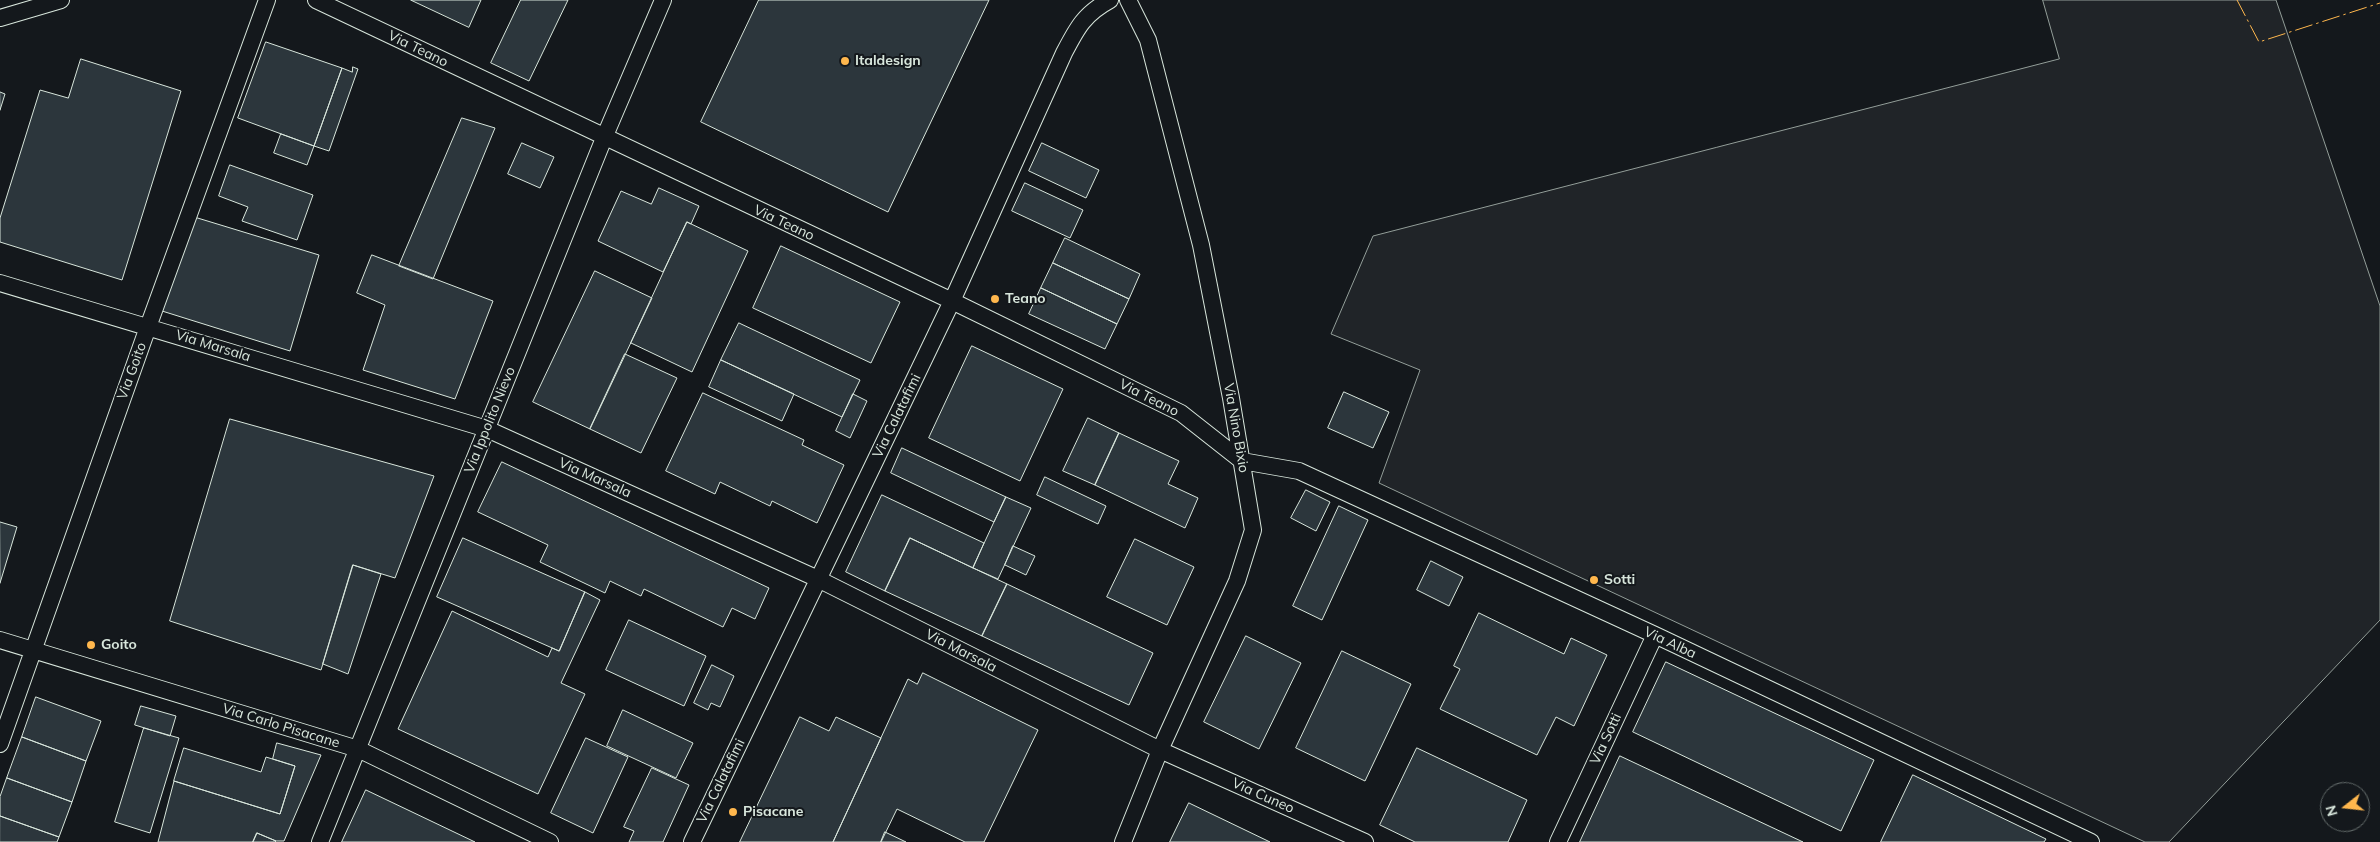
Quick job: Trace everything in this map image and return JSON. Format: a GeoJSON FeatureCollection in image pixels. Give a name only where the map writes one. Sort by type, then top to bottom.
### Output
{"type":"FeatureCollection","features":[{"type":"Feature","properties":{"kind":"street"},"geometry":{"type":"LineString","coordinates":[[0,18],[61,0]]}},
{"type":"Feature","properties":{"kind":"street","name":"Via Goito"},"geometry":{"type":"LineString","coordinates":[[0,744],[148,327],[267,0]]}},
{"type":"Feature","properties":{"kind":"street","name":"Via Teano"},"geometry":{"type":"LineString","coordinates":[[316,0],[604,138],[952,301],[1182,413],[1242,462]]}},
{"type":"Feature","properties":{"kind":"street","name":"Via Ippolito Nievo"},"geometry":{"type":"LineString","coordinates":[[320,842],[604,138],[663,0]]}},
{"type":"Feature","properties":{"kind":"street","name":"Via Calatafimi"},"geometry":{"type":"LineString","coordinates":[[692,842],[952,301],[1064,53],[1080,23],[1093,9],[1110,0]]}},
{"type":"Feature","properties":{"kind":"street","name":"Via Nino Bixio"},"geometry":{"type":"LineString","coordinates":[[1123,842],[1160,750],[1237,581],[1253,530],[1201,245],[1148,40],[1128,0]]}},
{"type":"Feature","properties":{"kind":"street","name":"Via Marsala"},"geometry":{"type":"LineString","coordinates":[[0,283],[487,429],[818,579],[1160,750]]}},
{"type":"Feature","properties":{"kind":"street","name":"Via Alba"},"geometry":{"type":"LineString","coordinates":[[1242,462],[1298,471],[1655,635],[2092,842]]}},
{"type":"Feature","properties":{"kind":"street","name":"Via Sotti"},"geometry":{"type":"LineString","coordinates":[[1558,842],[1655,635]]}},
{"type":"Feature","properties":{"kind":"street","name":"Via Carlo Pisacane"},"geometry":{"type":"LineString","coordinates":[[0,640],[358,749],[550,842]]}},
{"type":"Feature","properties":{"kind":"street","name":"Via Cuneo"},"geometry":{"type":"LineString","coordinates":[[1160,750],[1365,842]]}},
{"type":"Feature","properties":{"kind":"shaded area"},"geometry":{"type":"Polygon","coordinates":[[[2043,0],[2276,0],[2380,306],[2380,620],[2169,842],[2145,842],[1379,483],[1420,370],[1331,334],[1373,236],[2059,59],[2043,0]]]}},
{"type":"Feature","properties":{"kind":"building"},"geometry":{"type":"Polygon","coordinates":[[[411,0],[481,0],[469,27],[411,0]]]}},
{"type":"Feature","properties":{"kind":"building"},"geometry":{"type":"Polygon","coordinates":[[[521,0],[568,0],[529,81],[491,63],[521,0]]]}},
{"type":"Feature","properties":{"kind":"building","name":"Italdesign"},"geometry":{"type":"Polygon","coordinates":[[[759,0],[989,0],[888,212],[701,122],[759,0]]]}},
{"type":"Feature","properties":{"kind":"building"},"geometry":{"type":"Polygon","coordinates":[[[266,42],[342,68],[314,146],[238,118],[266,42]]]}},
{"type":"Feature","properties":{"kind":"building"},"geometry":{"type":"Polygon","coordinates":[[[81,59],[181,91],[122,280],[0,242],[0,218],[40,90],[68,98],[81,59]]]}},
{"type":"Feature","properties":{"kind":"building"},"geometry":{"type":"Polygon","coordinates":[[[353,67],[358,69],[329,151],[314,146],[342,68],[352,72],[353,67]]]}},
{"type":"Feature","properties":{"kind":"building"},"geometry":{"type":"Polygon","coordinates":[[[0,92],[5,94],[0,110],[0,92]]]}},
{"type":"Feature","properties":{"kind":"building"},"geometry":{"type":"Polygon","coordinates":[[[462,118],[495,128],[433,279],[399,266],[462,118]]]}},
{"type":"Feature","properties":{"kind":"building"},"geometry":{"type":"Polygon","coordinates":[[[281,134],[314,146],[307,165],[274,153],[281,134]]]}},
{"type":"Feature","properties":{"kind":"building"},"geometry":{"type":"Polygon","coordinates":[[[522,143],[554,157],[540,188],[508,174],[522,143]]]}},
{"type":"Feature","properties":{"kind":"building"},"geometry":{"type":"Polygon","coordinates":[[[1042,143],[1099,170],[1086,198],[1029,171],[1042,143]]]}},
{"type":"Feature","properties":{"kind":"building"},"geometry":{"type":"Polygon","coordinates":[[[230,165],[313,195],[297,240],[242,221],[248,207],[219,196],[230,165]]]}},
{"type":"Feature","properties":{"kind":"building"},"geometry":{"type":"Polygon","coordinates":[[[1025,183],[1083,210],[1070,238],[1012,211],[1025,183]]]}},
{"type":"Feature","properties":{"kind":"building"},"geometry":{"type":"Polygon","coordinates":[[[659,188],[699,206],[691,224],[687,222],[663,272],[598,241],[621,191],[651,204],[659,188]]]}},
{"type":"Feature","properties":{"kind":"building"},"geometry":{"type":"Polygon","coordinates":[[[191,216],[319,255],[290,351],[162,311],[191,216]]]}},
{"type":"Feature","properties":{"kind":"building"},"geometry":{"type":"Polygon","coordinates":[[[687,222],[748,251],[692,372],[631,343],[687,222]]]}},
{"type":"Feature","properties":{"kind":"building"},"geometry":{"type":"Polygon","coordinates":[[[1065,238],[1140,274],[1129,299],[1053,263],[1065,238]]]}},
{"type":"Feature","properties":{"kind":"building"},"geometry":{"type":"Polygon","coordinates":[[[781,246],[900,302],[871,363],[753,308],[781,246]]]}},
{"type":"Feature","properties":{"kind":"building"},"geometry":{"type":"Polygon","coordinates":[[[372,255],[493,301],[455,399],[363,370],[385,305],[357,293],[372,255]]]}},
{"type":"Feature","properties":{"kind":"building"},"geometry":{"type":"Polygon","coordinates":[[[1053,263],[1129,299],[1117,324],[1041,288],[1053,263]]]}},
{"type":"Feature","properties":{"kind":"building"},"geometry":{"type":"Polygon","coordinates":[[[595,271],[652,298],[590,429],[533,402],[595,271]]]}},
{"type":"Feature","properties":{"kind":"building"},"geometry":{"type":"Polygon","coordinates":[[[1041,288],[1117,324],[1105,349],[1029,314],[1041,288]]]}},
{"type":"Feature","properties":{"kind":"building"},"geometry":{"type":"Polygon","coordinates":[[[739,323],[860,380],[842,417],[721,360],[739,323]]]}},
{"type":"Feature","properties":{"kind":"building"},"geometry":{"type":"Polygon","coordinates":[[[972,346],[1063,389],[1020,481],[929,438],[972,346]]]}},
{"type":"Feature","properties":{"kind":"building"},"geometry":{"type":"Polygon","coordinates":[[[625,354],[677,378],[641,453],[590,429],[625,354]]]}},
{"type":"Feature","properties":{"kind":"building"},"geometry":{"type":"Polygon","coordinates":[[[721,360],[794,394],[782,421],[709,387],[721,360]]]}},
{"type":"Feature","properties":{"kind":"building"},"geometry":{"type":"Polygon","coordinates":[[[1344,392],[1389,412],[1373,448],[1328,428],[1344,392]]]}},
{"type":"Feature","properties":{"kind":"building"},"geometry":{"type":"Polygon","coordinates":[[[703,393],[804,440],[802,445],[844,465],[817,523],[772,501],[770,506],[720,482],[715,494],[666,471],[703,393]]]}},
{"type":"Feature","properties":{"kind":"building"},"geometry":{"type":"Polygon","coordinates":[[[853,394],[867,401],[850,438],[836,431],[853,394]]]}},
{"type":"Feature","properties":{"kind":"building"},"geometry":{"type":"Polygon","coordinates":[[[1088,418],[1119,433],[1095,485],[1063,471],[1088,418]]]}},
{"type":"Feature","properties":{"kind":"building"},"geometry":{"type":"Polygon","coordinates":[[[230,419],[434,476],[395,578],[353,565],[321,670],[170,621],[230,419]]]}},
{"type":"Feature","properties":{"kind":"building"},"geometry":{"type":"Polygon","coordinates":[[[1119,433],[1179,461],[1168,484],[1198,498],[1185,528],[1095,485],[1119,433]]]}},
{"type":"Feature","properties":{"kind":"building"},"geometry":{"type":"Polygon","coordinates":[[[902,448],[1006,497],[994,522],[891,473],[902,448]]]}},
{"type":"Feature","properties":{"kind":"building"},"geometry":{"type":"Polygon","coordinates":[[[502,462],[769,588],[755,619],[732,608],[723,627],[644,589],[641,596],[610,581],[605,593],[540,562],[548,545],[478,512],[502,462]]]}},
{"type":"Feature","properties":{"kind":"building"},"geometry":{"type":"Polygon","coordinates":[[[1045,477],[1106,506],[1098,524],[1037,495],[1045,477]]]}},
{"type":"Feature","properties":{"kind":"building"},"geometry":{"type":"Polygon","coordinates":[[[1306,490],[1330,502],[1316,531],[1291,518],[1306,490]]]}},
{"type":"Feature","properties":{"kind":"building"},"geometry":{"type":"Polygon","coordinates":[[[882,495],[984,543],[973,568],[910,538],[885,591],[846,572],[882,495]]]}},
{"type":"Feature","properties":{"kind":"building"},"geometry":{"type":"Polygon","coordinates":[[[1006,497],[1031,508],[998,579],[973,568],[1006,497]]]}},
{"type":"Feature","properties":{"kind":"building"},"geometry":{"type":"Polygon","coordinates":[[[1339,506],[1368,520],[1322,620],[1293,606],[1339,506]]]}},
{"type":"Feature","properties":{"kind":"building"},"geometry":{"type":"Polygon","coordinates":[[[0,522],[17,527],[0,583],[0,522]]]}},
{"type":"Feature","properties":{"kind":"building"},"geometry":{"type":"Polygon","coordinates":[[[463,538],[585,592],[559,651],[437,597],[463,538]]]}},
{"type":"Feature","properties":{"kind":"building"},"geometry":{"type":"Polygon","coordinates":[[[910,538],[1007,584],[982,636],[885,591],[910,538]]]}},
{"type":"Feature","properties":{"kind":"building"},"geometry":{"type":"Polygon","coordinates":[[[1135,539],[1194,567],[1167,625],[1107,597],[1135,539]]]}},
{"type":"Feature","properties":{"kind":"building"},"geometry":{"type":"Polygon","coordinates":[[[1013,546],[1035,556],[1026,575],[1005,565],[1013,546]]]}},
{"type":"Feature","properties":{"kind":"building"},"geometry":{"type":"Polygon","coordinates":[[[1431,561],[1463,577],[1449,606],[1417,590],[1431,561]]]}},
{"type":"Feature","properties":{"kind":"building"},"geometry":{"type":"Polygon","coordinates":[[[353,565],[381,574],[348,674],[323,664],[353,565]]]}},
{"type":"Feature","properties":{"kind":"building"},"geometry":{"type":"Polygon","coordinates":[[[1007,584],[1153,653],[1129,705],[982,636],[1007,584]]]}},
{"type":"Feature","properties":{"kind":"building"},"geometry":{"type":"Polygon","coordinates":[[[585,592],[600,600],[561,683],[585,694],[538,794],[398,729],[452,611],[548,657],[552,648],[559,651],[585,592]]]}},
{"type":"Feature","properties":{"kind":"building"},"geometry":{"type":"Polygon","coordinates":[[[1479,613],[1564,654],[1571,638],[1607,655],[1574,726],[1556,717],[1537,755],[1440,709],[1460,669],[1454,666],[1479,613]]]}},
{"type":"Feature","properties":{"kind":"building"},"geometry":{"type":"Polygon","coordinates":[[[629,620],[706,656],[684,706],[606,670],[629,620]]]}},
{"type":"Feature","properties":{"kind":"building"},"geometry":{"type":"Polygon","coordinates":[[[1246,636],[1301,663],[1259,749],[1204,722],[1246,636]]]}},
{"type":"Feature","properties":{"kind":"building"},"geometry":{"type":"Polygon","coordinates":[[[1342,651],[1411,684],[1365,781],[1296,748],[1342,651]]]}},
{"type":"Feature","properties":{"kind":"building"},"geometry":{"type":"Polygon","coordinates":[[[1666,662],[1874,760],[1841,831],[1633,732],[1666,662]]]}},
{"type":"Feature","properties":{"kind":"building"},"geometry":{"type":"Polygon","coordinates":[[[712,665],[734,676],[720,707],[711,703],[708,710],[694,703],[712,665]]]}},
{"type":"Feature","properties":{"kind":"building"},"geometry":{"type":"Polygon","coordinates":[[[923,673],[1038,730],[984,842],[965,842],[897,809],[881,842],[833,842],[908,679],[917,684],[923,673]]]}},
{"type":"Feature","properties":{"kind":"building"},"geometry":{"type":"Polygon","coordinates":[[[36,697],[101,721],[86,761],[22,737],[36,697]]]}},
{"type":"Feature","properties":{"kind":"building"},"geometry":{"type":"Polygon","coordinates":[[[141,706],[176,716],[170,736],[135,725],[141,706]]]}},
{"type":"Feature","properties":{"kind":"building"},"geometry":{"type":"Polygon","coordinates":[[[623,710],[693,743],[676,778],[607,746],[623,710]]]}},
{"type":"Feature","properties":{"kind":"building"},"geometry":{"type":"Polygon","coordinates":[[[800,717],[829,731],[836,717],[881,738],[833,842],[740,842],[800,717]]]}},
{"type":"Feature","properties":{"kind":"building"},"geometry":{"type":"Polygon","coordinates":[[[144,728],[179,738],[150,833],[115,822],[144,728]]]}},
{"type":"Feature","properties":{"kind":"building"},"geometry":{"type":"Polygon","coordinates":[[[22,737],[86,761],[72,802],[7,778],[22,737]]]}},
{"type":"Feature","properties":{"kind":"building"},"geometry":{"type":"Polygon","coordinates":[[[586,738],[628,757],[593,833],[551,813],[586,738]]]}},
{"type":"Feature","properties":{"kind":"building"},"geometry":{"type":"Polygon","coordinates":[[[277,743],[321,755],[284,841],[276,841],[257,833],[253,842],[158,842],[174,781],[280,814],[295,766],[273,759],[277,743]]]}},
{"type":"Feature","properties":{"kind":"building"},"geometry":{"type":"Polygon","coordinates":[[[184,748],[261,772],[266,757],[295,766],[280,814],[174,781],[184,748]]]}},
{"type":"Feature","properties":{"kind":"building"},"geometry":{"type":"Polygon","coordinates":[[[1417,748],[1527,800],[1508,842],[1415,842],[1380,825],[1417,748]]]}},
{"type":"Feature","properties":{"kind":"building"},"geometry":{"type":"Polygon","coordinates":[[[1620,756],[1803,842],[1580,842],[1620,756]]]}},
{"type":"Feature","properties":{"kind":"building"},"geometry":{"type":"Polygon","coordinates":[[[652,768],[689,785],[663,842],[629,842],[634,831],[624,827],[652,768]]]}},
{"type":"Feature","properties":{"kind":"building"},"geometry":{"type":"Polygon","coordinates":[[[1913,775],[2046,839],[2044,842],[1881,842],[1913,775]]]}},
{"type":"Feature","properties":{"kind":"building"},"geometry":{"type":"Polygon","coordinates":[[[7,778],[72,802],[59,837],[0,816],[0,797],[7,778]]]}},
{"type":"Feature","properties":{"kind":"building"},"geometry":{"type":"Polygon","coordinates":[[[366,790],[475,842],[342,842],[366,790]]]}},
{"type":"Feature","properties":{"kind":"building"},"geometry":{"type":"Polygon","coordinates":[[[1189,803],[1270,842],[1170,842],[1189,803]]]}},
{"type":"Feature","properties":{"kind":"building"},"geometry":{"type":"Polygon","coordinates":[[[0,816],[59,837],[57,842],[0,842],[0,816]]]}},
{"type":"Feature","properties":{"kind":"building"},"geometry":{"type":"Polygon","coordinates":[[[885,832],[906,842],[881,842],[885,832]]]}},
{"type":"Feature","properties":{"kind":"building"},"geometry":{"type":"Polygon","coordinates":[[[257,833],[276,841],[253,842],[257,833]]]}},
{"type":"Feature","properties":{"kind":"power"},"geometry":{"type":"LineString","coordinates":[[2237,0],[2259,42],[2380,3]]}},
{"type":"Feature","properties":{"kind":"place","name":"Italdesign"},"geometry":{"type":"Point","coordinates":[845,61]}},
{"type":"Feature","properties":{"kind":"place","name":"Teano"},"geometry":{"type":"Point","coordinates":[995,299]}},
{"type":"Feature","properties":{"kind":"place","name":"Sotti"},"geometry":{"type":"Point","coordinates":[1594,580]}},
{"type":"Feature","properties":{"kind":"place","name":"Goito"},"geometry":{"type":"Point","coordinates":[91,645]}},
{"type":"Feature","properties":{"kind":"place","name":"Pisacane"},"geometry":{"type":"Point","coordinates":[733,812]}}]}
